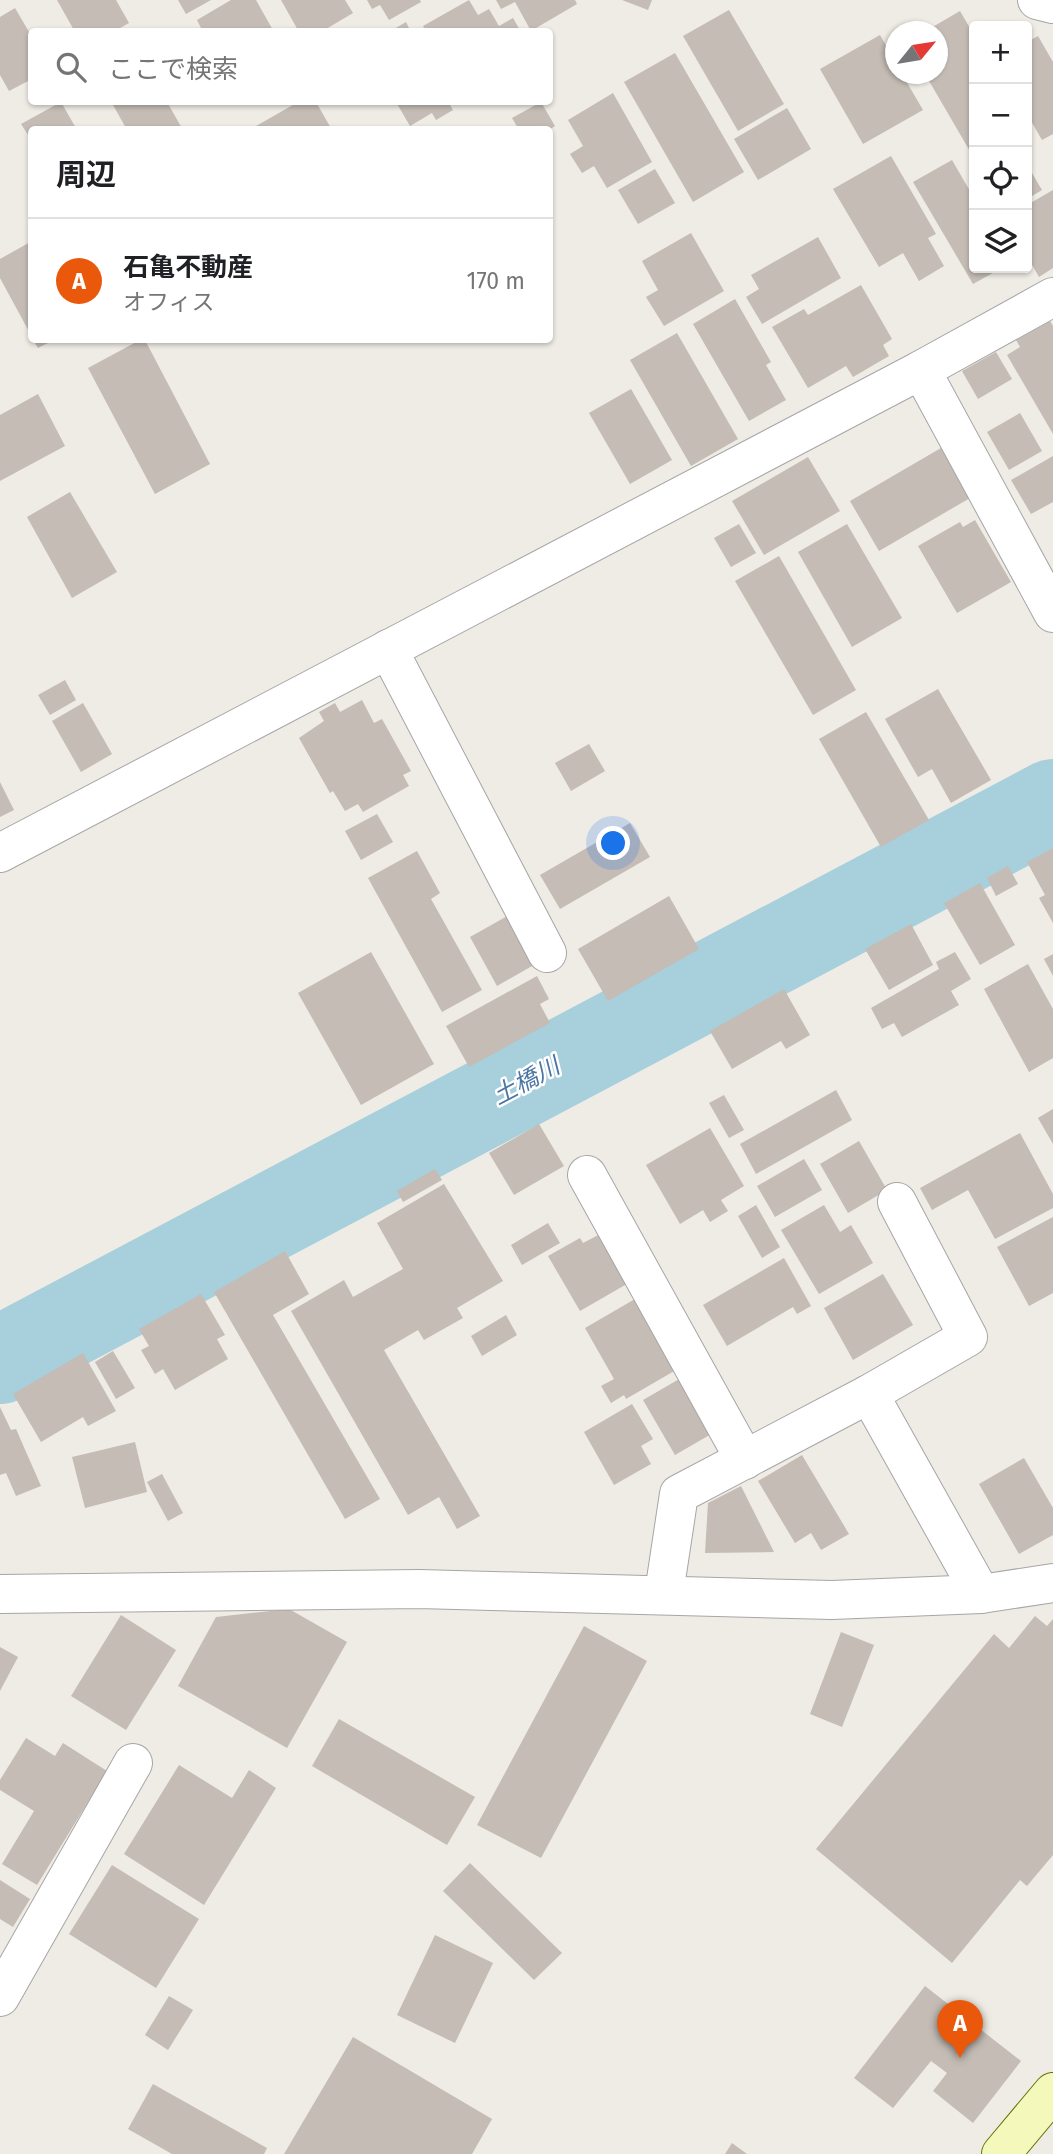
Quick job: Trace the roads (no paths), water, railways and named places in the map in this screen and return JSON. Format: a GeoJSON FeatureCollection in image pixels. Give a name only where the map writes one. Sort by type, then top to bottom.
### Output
{"type":"FeatureCollection","features":[{"type":"Feature","properties":{"kind":"street"},"geometry":{"type":"LineString","coordinates":[[1037,0],[1053,4]]}},
{"type":"Feature","properties":{"kind":"street"},"geometry":{"type":"LineString","coordinates":[[0,853],[921,370],[1053,297]]}},
{"type":"Feature","properties":{"kind":"street"},"geometry":{"type":"LineString","coordinates":[[921,370],[1053,613]]}},
{"type":"Feature","properties":{"kind":"street"},"geometry":{"type":"LineString","coordinates":[[388,649],[547,953]]}},
{"type":"Feature","properties":{"kind":"street"},"geometry":{"type":"LineString","coordinates":[[587,1175],[745,1460]]}},
{"type":"Feature","properties":{"kind":"street"},"geometry":{"type":"LineString","coordinates":[[664,1593],[679,1494],[869,1394],[968,1336],[897,1202]]}},
{"type":"Feature","properties":{"kind":"street"},"geometry":{"type":"LineString","coordinates":[[869,1394],[981,1594]]}},
{"type":"Feature","properties":{"kind":"street"},"geometry":{"type":"LineString","coordinates":[[0,1594],[419,1589],[664,1593],[832,1600],[981,1594],[1053,1583]]}},
{"type":"Feature","properties":{"kind":"street"},"geometry":{"type":"LineString","coordinates":[[0,1997],[133,1763]]}},
{"type":"Feature","properties":{"kind":"street"},"geometry":{"type":"LineString","coordinates":[[1001,2154],[1053,2092]]}},
{"type":"Feature","properties":{"kind":"waterway","name":"土橋川"},"geometry":{"type":"LineString","coordinates":[[0,1360],[1053,803]]}},
{"type":"Feature","properties":{"kind":"place","name":"石亀不動産"},"geometry":{"type":"Point","coordinates":[960,2058]}}]}
